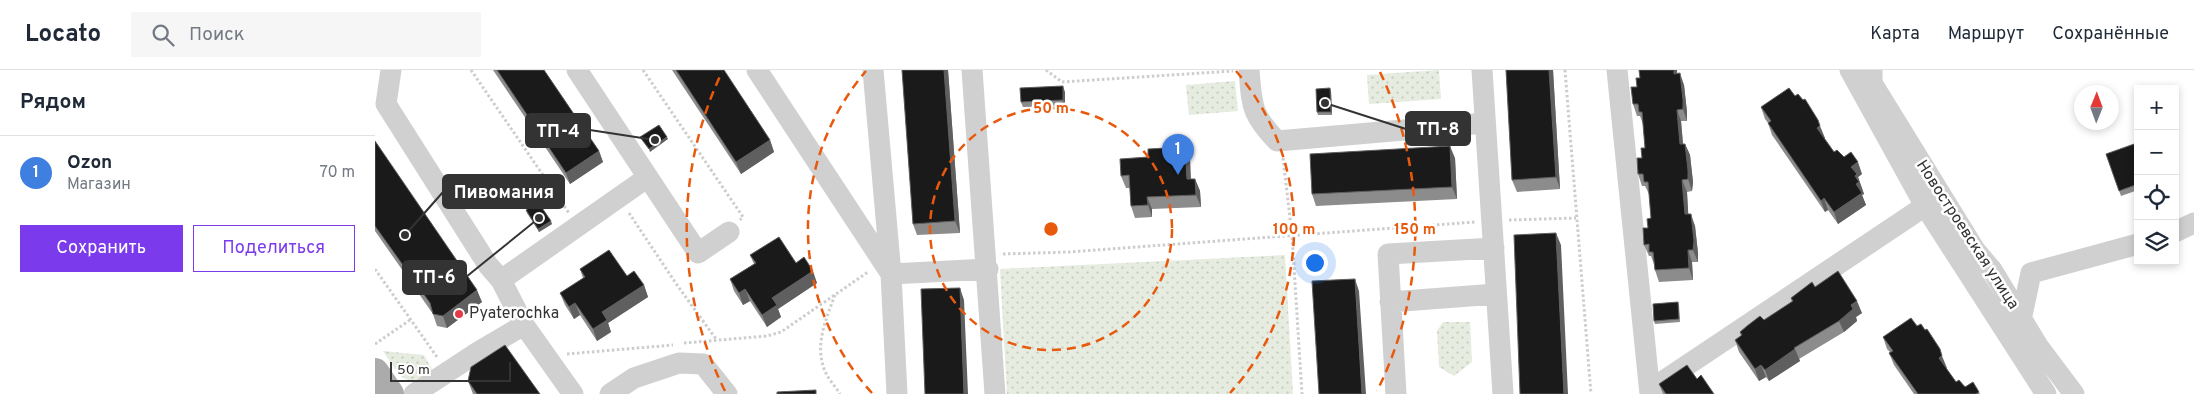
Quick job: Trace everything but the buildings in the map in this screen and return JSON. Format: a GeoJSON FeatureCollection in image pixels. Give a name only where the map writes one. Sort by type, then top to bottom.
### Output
{"type":"FeatureCollection","features":[{"type":"Feature","properties":{"kind":"main road"},"geometry":{"type":"LineString","coordinates":[[375,372],[389,394]]}},
{"type":"Feature","properties":{"kind":"street"},"geometry":{"type":"LineString","coordinates":[[391,70],[386,104],[488,265],[501,280],[524,325],[573,394]]}},
{"type":"Feature","properties":{"kind":"street"},"geometry":{"type":"LineString","coordinates":[[577,70],[698,253],[729,232]]}},
{"type":"Feature","properties":{"kind":"street"},"geometry":{"type":"LineString","coordinates":[[757,70],[887,268]]}},
{"type":"Feature","properties":{"kind":"street"},"geometry":{"type":"LineString","coordinates":[[873,70],[897,394]]}},
{"type":"Feature","properties":{"kind":"street"},"geometry":{"type":"LineString","coordinates":[[972,70],[995,394]]}},
{"type":"Feature","properties":{"kind":"street"},"geometry":{"type":"LineString","coordinates":[[1249,70],[1252,102],[1259,123],[1277,141],[1485,123]]}},
{"type":"Feature","properties":{"kind":"street"},"geometry":{"type":"LineString","coordinates":[[1482,70],[1503,394]]}},
{"type":"Feature","properties":{"kind":"street"},"geometry":{"type":"LineString","coordinates":[[1617,70],[1650,392],[1925,206]]}},
{"type":"Feature","properties":{"kind":"street"},"geometry":{"type":"LineString","coordinates":[[1850,70],[1925,206],[2046,394]]}},
{"type":"Feature","properties":{"kind":"street","name":"Новостроевская улица"},"geometry":{"type":"LineString","coordinates":[[1872,70],[1872,83],[1965,236],[1992,270],[2021,320],[2052,366],[2074,394]]}},
{"type":"Feature","properties":{"kind":"street"},"geometry":{"type":"LineString","coordinates":[[501,280],[648,177]]}},
{"type":"Feature","properties":{"kind":"street"},"geometry":{"type":"LineString","coordinates":[[2179,230],[2194,223]]}},
{"type":"Feature","properties":{"kind":"street"},"geometry":{"type":"LineString","coordinates":[[2021,320],[2031,273],[2134,245]]}},
{"type":"Feature","properties":{"kind":"street"},"geometry":{"type":"LineString","coordinates":[[1395,394],[1388,254],[1494,248]]}},
{"type":"Feature","properties":{"kind":"street"},"geometry":{"type":"LineString","coordinates":[[887,268],[987,262]]}},
{"type":"Feature","properties":{"kind":"street"},"geometry":{"type":"LineString","coordinates":[[1390,302],[1496,294]]}},
{"type":"Feature","properties":{"kind":"street"},"geometry":{"type":"LineString","coordinates":[[414,394],[524,325]]}},
{"type":"Feature","properties":{"kind":"street"},"geometry":{"type":"LineString","coordinates":[[610,394],[634,378],[679,363],[703,364],[727,394]]}},
{"type":"Feature","properties":{"kind":"path"},"geometry":{"type":"LineString","coordinates":[[471,70],[578,226]]}},
{"type":"Feature","properties":{"kind":"path"},"geometry":{"type":"LineString","coordinates":[[643,70],[743,217],[729,232]]}},
{"type":"Feature","properties":{"kind":"path"},"geometry":{"type":"LineString","coordinates":[[1046,70],[1061,82],[1237,70]]}},
{"type":"Feature","properties":{"kind":"path"},"geometry":{"type":"LineString","coordinates":[[1565,70],[1591,394]]}},
{"type":"Feature","properties":{"kind":"path"},"geometry":{"type":"LineString","coordinates":[[1277,141],[1284,159],[1292,235],[1302,394]]}},
{"type":"Feature","properties":{"kind":"path"},"geometry":{"type":"LineString","coordinates":[[619,197],[716,340]]}},
{"type":"Feature","properties":{"kind":"path"},"geometry":{"type":"LineString","coordinates":[[987,262],[1069,252],[1292,235],[1493,221],[1576,218]]}},
{"type":"Feature","properties":{"kind":"path"},"geometry":{"type":"LineString","coordinates":[[375,268],[447,372]]}},
{"type":"Feature","properties":{"kind":"path"},"geometry":{"type":"LineString","coordinates":[[546,356],[767,336],[781,332],[836,294],[887,268]]}},
{"type":"Feature","properties":{"kind":"path"},"geometry":{"type":"LineString","coordinates":[[836,294],[821,336],[820,354],[825,372],[840,394]]}},
{"type":"Feature","properties":{"kind":"path"},"geometry":{"type":"LineString","coordinates":[[375,344],[410,320]]}},
{"type":"Feature","properties":{"kind":"shaded area"},"geometry":{"type":"Polygon","coordinates":[[[1439,70],[1441,99],[1369,104],[1367,75],[1439,70]]]}},
{"type":"Feature","properties":{"kind":"shaded area"},"geometry":{"type":"Polygon","coordinates":[[[1235,81],[1238,111],[1189,115],[1186,85],[1235,81]]]}},
{"type":"Feature","properties":{"kind":"shaded area"},"geometry":{"type":"Polygon","coordinates":[[[1285,255],[1293,394],[1007,394],[1000,269],[1285,255]]]}},
{"type":"Feature","properties":{"kind":"shaded area"},"geometry":{"type":"Polygon","coordinates":[[[1443,322],[1470,322],[1472,362],[1454,376],[1439,367],[1437,331],[1443,322]]]}},
{"type":"Feature","properties":{"kind":"shaded area"},"geometry":{"type":"Polygon","coordinates":[[[383,351],[424,355],[433,371],[415,380],[403,378],[383,351]]]}},
{"type":"Feature","properties":{"kind":"place","name":"ТП-8"},"geometry":{"type":"Point","coordinates":[1325,103]}},
{"type":"Feature","properties":{"kind":"place","name":"ТП-4"},"geometry":{"type":"Point","coordinates":[655,140]}},
{"type":"Feature","properties":{"kind":"place","name":"Ozon"},"geometry":{"type":"Point","coordinates":[1178,175]}},
{"type":"Feature","properties":{"kind":"place","name":"ТП-6"},"geometry":{"type":"Point","coordinates":[539,218]}},
{"type":"Feature","properties":{"kind":"place","name":"Пивомания"},"geometry":{"type":"Point","coordinates":[405,235]}},
{"type":"Feature","properties":{"kind":"place","name":"Pyaterochka"},"geometry":{"type":"Point","coordinates":[459,314]}}]}
